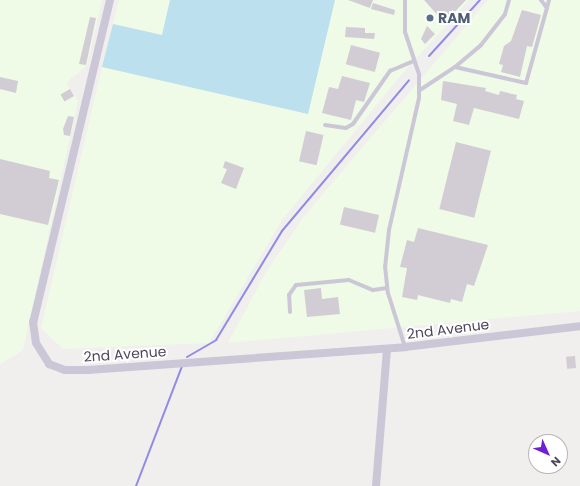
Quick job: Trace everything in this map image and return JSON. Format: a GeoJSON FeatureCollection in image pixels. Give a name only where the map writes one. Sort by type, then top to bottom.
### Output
{"type":"FeatureCollection","features":[{"type":"Feature","properties":{"kind":"street","name":"2nd Avenue"},"geometry":{"type":"LineString","coordinates":[[110,0],[33,322],[44,358],[57,368],[75,371],[405,347],[580,326]]}},
{"type":"Feature","properties":{"kind":"street"},"geometry":{"type":"LineString","coordinates":[[376,486],[387,348]]}},
{"type":"Feature","properties":{"kind":"lane"},"geometry":{"type":"LineString","coordinates":[[405,0],[405,32],[420,82],[420,90],[389,230],[385,266],[387,288],[405,347]]}},
{"type":"Feature","properties":{"kind":"lane"},"geometry":{"type":"LineString","coordinates":[[420,90],[455,67],[493,30],[509,0]]}},
{"type":"Feature","properties":{"kind":"lane"},"geometry":{"type":"LineString","coordinates":[[541,0],[547,8]]}},
{"type":"Feature","properties":{"kind":"lane"},"geometry":{"type":"LineString","coordinates":[[455,67],[526,82],[549,0]]}},
{"type":"Feature","properties":{"kind":"lane"},"geometry":{"type":"LineString","coordinates":[[325,124],[346,128],[353,124],[390,71],[414,61]]}},
{"type":"Feature","properties":{"kind":"lane"},"geometry":{"type":"LineString","coordinates":[[290,312],[289,295],[296,285],[348,280],[373,290],[387,288]]}},
{"type":"Feature","properties":{"kind":"shaded area"},"geometry":{"type":"Polygon","coordinates":[[[0,0],[102,0],[87,65],[66,83],[78,101],[23,350],[0,364],[0,0]]]}},
{"type":"Feature","properties":{"kind":"shaded area"},"geometry":{"type":"Polygon","coordinates":[[[119,0],[170,0],[162,35],[113,24],[119,0]]]}},
{"type":"Feature","properties":{"kind":"shaded area"},"geometry":{"type":"Polygon","coordinates":[[[170,0],[335,0],[308,114],[102,67],[113,24],[162,35],[170,0]]]}},
{"type":"Feature","properties":{"kind":"shaded area"},"geometry":{"type":"Polygon","coordinates":[[[335,0],[469,0],[401,75],[282,220],[209,343],[63,349],[41,328],[102,67],[308,113],[335,0]]]}},
{"type":"Feature","properties":{"kind":"shaded area"},"geometry":{"type":"Polygon","coordinates":[[[488,0],[580,0],[580,311],[228,343],[266,272],[305,215],[488,0]]]}},
{"type":"Feature","properties":{"kind":"building"},"geometry":{"type":"Polygon","coordinates":[[[348,0],[373,0],[370,8],[348,0]]]}},
{"type":"Feature","properties":{"kind":"building"},"geometry":{"type":"Polygon","coordinates":[[[424,0],[466,0],[450,17],[447,13],[441,19],[424,0]]]}},
{"type":"Feature","properties":{"kind":"building"},"geometry":{"type":"Polygon","coordinates":[[[373,3],[395,10],[394,15],[371,9],[373,3]]]}},
{"type":"Feature","properties":{"kind":"building"},"geometry":{"type":"Polygon","coordinates":[[[522,10],[541,15],[532,47],[527,46],[520,77],[501,72],[503,65],[499,64],[504,46],[511,41],[522,10]]]}},
{"type":"Feature","properties":{"kind":"building"},"geometry":{"type":"Polygon","coordinates":[[[90,17],[96,18],[86,65],[79,64],[90,17]]]}},
{"type":"Feature","properties":{"kind":"building"},"geometry":{"type":"Polygon","coordinates":[[[427,26],[435,34],[425,44],[421,39],[427,26]]]}},
{"type":"Feature","properties":{"kind":"building"},"geometry":{"type":"Polygon","coordinates":[[[346,27],[365,28],[365,33],[375,33],[374,39],[345,37],[346,27]]]}},
{"type":"Feature","properties":{"kind":"building"},"geometry":{"type":"Polygon","coordinates":[[[351,45],[380,53],[375,72],[346,64],[351,45]]]}},
{"type":"Feature","properties":{"kind":"building"},"geometry":{"type":"Polygon","coordinates":[[[342,76],[370,83],[364,102],[356,100],[351,120],[322,113],[329,87],[338,89],[342,76]]]}},
{"type":"Feature","properties":{"kind":"building"},"geometry":{"type":"Polygon","coordinates":[[[0,77],[18,81],[16,93],[0,89],[0,77]]]}},
{"type":"Feature","properties":{"kind":"building"},"geometry":{"type":"Polygon","coordinates":[[[443,81],[486,88],[485,91],[499,95],[500,91],[517,95],[516,99],[524,101],[519,119],[474,108],[469,125],[453,121],[457,104],[441,100],[443,81]]]}},
{"type":"Feature","properties":{"kind":"building"},"geometry":{"type":"Polygon","coordinates":[[[70,89],[74,96],[64,101],[60,94],[70,89]]]}},
{"type":"Feature","properties":{"kind":"building"},"geometry":{"type":"Polygon","coordinates":[[[68,116],[74,117],[70,136],[64,135],[63,129],[68,116]]]}},
{"type":"Feature","properties":{"kind":"building"},"geometry":{"type":"Polygon","coordinates":[[[306,131],[324,135],[317,165],[299,161],[306,131]]]}},
{"type":"Feature","properties":{"kind":"building"},"geometry":{"type":"Polygon","coordinates":[[[456,142],[491,151],[474,218],[439,209],[456,142]]]}},
{"type":"Feature","properties":{"kind":"building"},"geometry":{"type":"Polygon","coordinates":[[[0,159],[50,171],[49,178],[59,180],[48,225],[0,214],[0,159]]]}},
{"type":"Feature","properties":{"kind":"building"},"geometry":{"type":"Polygon","coordinates":[[[225,161],[244,168],[236,189],[221,183],[227,169],[223,168],[225,161]]]}},
{"type":"Feature","properties":{"kind":"building"},"geometry":{"type":"Polygon","coordinates":[[[344,207],[379,215],[375,233],[340,225],[344,207]]]}},
{"type":"Feature","properties":{"kind":"building"},"geometry":{"type":"Polygon","coordinates":[[[418,228],[488,245],[474,286],[467,284],[462,302],[451,299],[450,303],[418,295],[417,300],[402,297],[407,268],[400,267],[407,240],[414,242],[418,228]]]}},
{"type":"Feature","properties":{"kind":"building"},"geometry":{"type":"Polygon","coordinates":[[[321,288],[322,299],[338,297],[340,314],[307,317],[304,290],[321,288]]]}},
{"type":"Feature","properties":{"kind":"building"},"geometry":{"type":"Polygon","coordinates":[[[575,356],[576,368],[567,369],[566,357],[575,356]]]}},
{"type":"Feature","properties":{"kind":"waterway"},"geometry":{"type":"LineString","coordinates":[[429,56],[480,0]]}},
{"type":"Feature","properties":{"kind":"waterway"},"geometry":{"type":"LineString","coordinates":[[187,357],[216,340],[282,231],[409,80]]}},
{"type":"Feature","properties":{"kind":"waterway"},"geometry":{"type":"LineString","coordinates":[[136,486],[182,366]]}},
{"type":"Feature","properties":{"kind":"place","name":"RAM"},"geometry":{"type":"Point","coordinates":[430,18]}}]}
